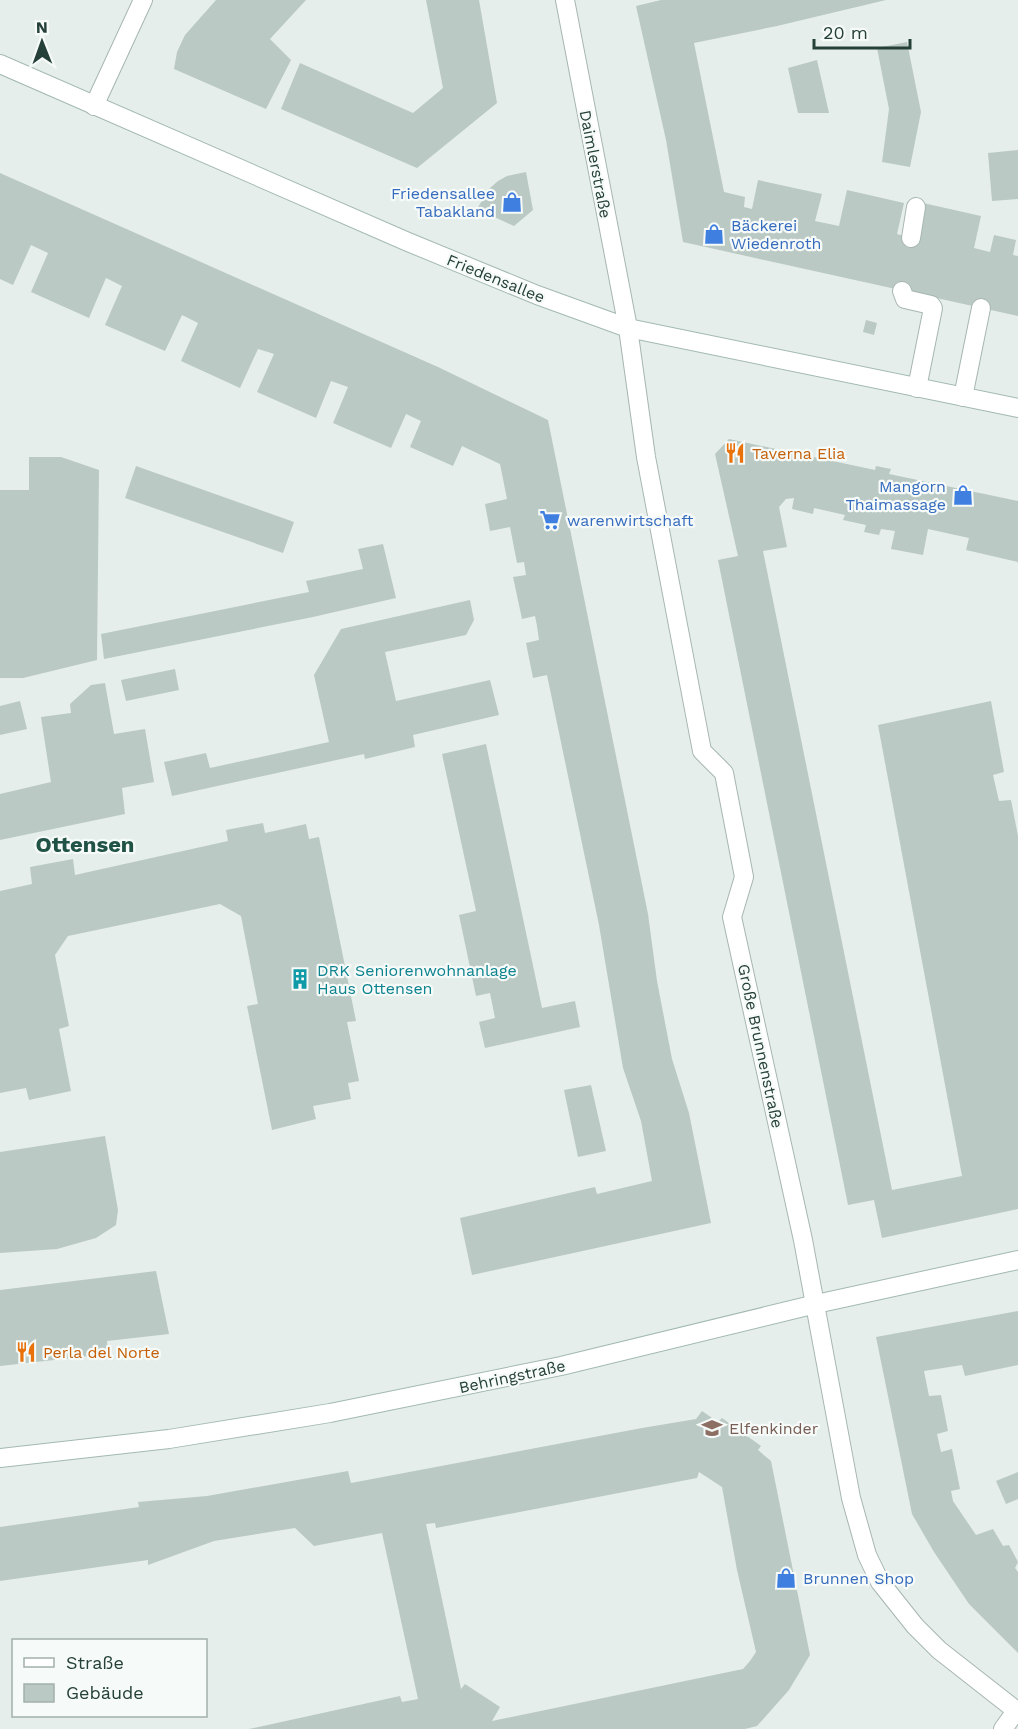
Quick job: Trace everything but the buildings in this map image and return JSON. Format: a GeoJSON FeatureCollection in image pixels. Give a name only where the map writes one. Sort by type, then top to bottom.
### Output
{"type":"FeatureCollection","features":[{"type":"Feature","properties":{"kind":"street"},"geometry":{"type":"LineString","coordinates":[[94,106],[143,0]]}},
{"type":"Feature","properties":{"kind":"street","name":"Daimlerstraße"},"geometry":{"type":"LineString","coordinates":[[565,0],[628,328]]}},
{"type":"Feature","properties":{"kind":"street","name":"Friedensallee"},"geometry":{"type":"LineString","coordinates":[[0,64],[475,270],[628,328],[1018,407]]}},
{"type":"Feature","properties":{"kind":"street"},"geometry":{"type":"LineString","coordinates":[[911,238],[916,207]]}},
{"type":"Feature","properties":{"kind":"street"},"geometry":{"type":"LineString","coordinates":[[902,291],[905,299],[931,305],[933,308],[917,388]]}},
{"type":"Feature","properties":{"kind":"street"},"geometry":{"type":"LineString","coordinates":[[963,397],[981,308]]}},
{"type":"Feature","properties":{"kind":"street","name":"Große Brunnenstraße"},"geometry":{"type":"LineString","coordinates":[[628,328],[646,457],[702,751],[724,773],[744,877],[732,917],[816,1304],[851,1498],[873,1570],[880,1582],[915,1626],[939,1650],[1017,1712]]}},
{"type":"Feature","properties":{"kind":"street","name":"Behringstraße"},"geometry":{"type":"LineString","coordinates":[[0,1458],[169,1439],[290,1420],[561,1366],[816,1304],[1018,1260]]}},
{"type":"Feature","properties":{"kind":"street"},"geometry":{"type":"LineString","coordinates":[[1003,1729],[1017,1712]]}},
{"type":"Feature","properties":{"kind":"place","name":"Friedensallee Tabakland"},"geometry":{"type":"Point","coordinates":[512,202]}},
{"type":"Feature","properties":{"kind":"place","name":"Bäckerei Wiedenroth"},"geometry":{"type":"Point","coordinates":[714,234]}},
{"type":"Feature","properties":{"kind":"place","name":"Taverna Elia"},"geometry":{"type":"Point","coordinates":[735,453]}},
{"type":"Feature","properties":{"kind":"place","name":"Mangorn Thaimassage"},"geometry":{"type":"Point","coordinates":[963,495]}},
{"type":"Feature","properties":{"kind":"place","name":"warenwirtschaft"},"geometry":{"type":"Point","coordinates":[550,520]}},
{"type":"Feature","properties":{"kind":"place","name":"DRK Seniorenwohnanlage Haus Ottensen"},"geometry":{"type":"Point","coordinates":[300,979]}},
{"type":"Feature","properties":{"kind":"place","name":"Perla del Norte"},"geometry":{"type":"Point","coordinates":[26,1352]}},
{"type":"Feature","properties":{"kind":"place","name":"Elfenkinder"},"geometry":{"type":"Point","coordinates":[712,1428]}},
{"type":"Feature","properties":{"kind":"place","name":"Brunnen Shop"},"geometry":{"type":"Point","coordinates":[786,1578]}},
{"type":"Feature","properties":{"kind":"district","name":"Ottensen"},"geometry":{"type":"Point","coordinates":[85,844]}}]}
